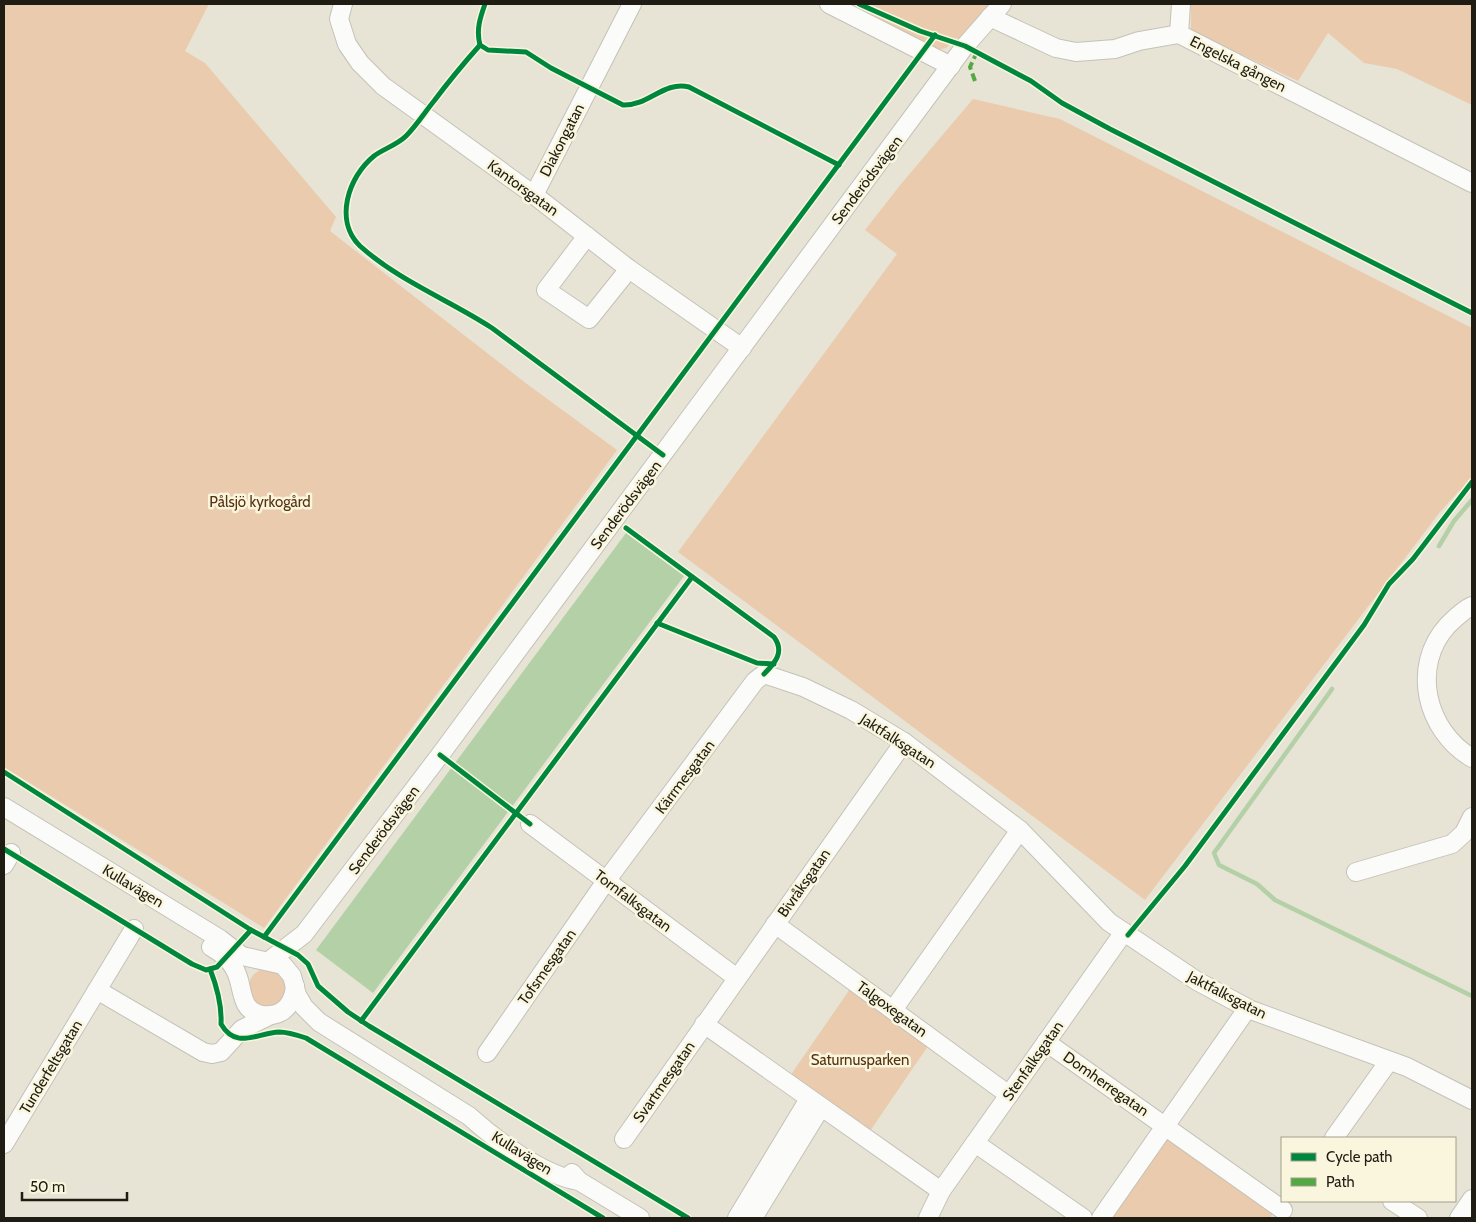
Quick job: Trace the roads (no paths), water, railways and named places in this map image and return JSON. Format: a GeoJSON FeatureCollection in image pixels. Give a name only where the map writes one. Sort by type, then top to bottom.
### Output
{"type":"FeatureCollection","features":[{"type":"Feature","properties":{"kind":"street","name":"Kantorsgatan"},"geometry":{"type":"LineString","coordinates":[[343,4],[339,19],[343,33],[360,63],[371,76],[534,196],[629,269],[742,348]]}},
{"type":"Feature","properties":{"kind":"street","name":"Diakongatan"},"geometry":{"type":"LineString","coordinates":[[534,196],[632,4]]}},
{"type":"Feature","properties":{"kind":"street"},"geometry":{"type":"LineString","coordinates":[[829,4],[951,66]]}},
{"type":"Feature","properties":{"kind":"street","name":"Senderödsvägen"},"geometry":{"type":"LineString","coordinates":[[266,961],[304,934],[965,46],[1002,4]]}},
{"type":"Feature","properties":{"kind":"street"},"geometry":{"type":"LineString","coordinates":[[1179,34],[1181,4]]}},
{"type":"Feature","properties":{"kind":"street","name":"Engelska gången"},"geometry":{"type":"LineString","coordinates":[[990,17],[1056,48],[1076,52],[1115,49],[1139,41],[1179,34],[1472,183]]}},
{"type":"Feature","properties":{"kind":"street"},"geometry":{"type":"LineString","coordinates":[[587,236],[546,290],[589,319],[629,269]]}},
{"type":"Feature","properties":{"kind":"street"},"geometry":{"type":"LineString","coordinates":[[1472,606],[1456,617],[1439,637],[1429,660],[1427,690],[1430,706],[1438,724],[1456,746],[1472,758]]}},
{"type":"Feature","properties":{"kind":"street","name":"Jaktfalksgatan"},"geometry":{"type":"LineString","coordinates":[[764,674],[803,687],[852,710],[904,742],[1020,830],[1109,922],[1197,982],[1247,1009],[1389,1061],[1433,1079],[1472,1100]]}},
{"type":"Feature","properties":{"kind":"street","name":"Kärrmesgatan"},"geometry":{"type":"LineString","coordinates":[[606,881],[755,681],[764,674]]}},
{"type":"Feature","properties":{"kind":"street","name":"Bivråksgatan"},"geometry":{"type":"LineString","coordinates":[[704,1024],[904,742]]}},
{"type":"Feature","properties":{"kind":"street","name":"Kullavägen"},"geometry":{"type":"LineString","coordinates":[[4,807],[204,929],[242,956],[283,965],[294,981],[297,995],[304,1007],[329,1031]]}},
{"type":"Feature","properties":{"kind":"street"},"geometry":{"type":"LineString","coordinates":[[1356,872],[1452,844],[1464,833],[1472,817]]}},
{"type":"Feature","properties":{"kind":"street","name":"Kullavägen"},"geometry":{"type":"LineString","coordinates":[[4,821],[214,949],[234,966],[241,992],[252,1011],[304,1020],[329,1031],[469,1116],[489,1134],[544,1168],[563,1178],[579,1181],[640,1218]]}},
{"type":"Feature","properties":{"kind":"street","name":"Tornfalksgatan"},"geometry":{"type":"LineString","coordinates":[[530,824],[737,978]]}},
{"type":"Feature","properties":{"kind":"street"},"geometry":{"type":"LineString","coordinates":[[894,1010],[1020,830]]}},
{"type":"Feature","properties":{"kind":"street","name":"Tofsmesgatan"},"geometry":{"type":"LineString","coordinates":[[488,1053],[606,881]]}},
{"type":"Feature","properties":{"kind":"street","name":"Talgoxegatan"},"geometry":{"type":"LineString","coordinates":[[775,924],[1009,1095]]}},
{"type":"Feature","properties":{"kind":"street","name":"Tunderfeltsgatan"},"geometry":{"type":"LineString","coordinates":[[4,1144],[134,929]]}},
{"type":"Feature","properties":{"kind":"street","name":"Stenfalksgatan"},"geometry":{"type":"LineString","coordinates":[[928,1218],[942,1191],[1124,932]]}},
{"type":"Feature","properties":{"kind":"street","name":"Senderödsvägen"},"geometry":{"type":"LineString","coordinates":[[294,981],[304,934]]}},
{"type":"Feature","properties":{"kind":"street"},"geometry":{"type":"LineString","coordinates":[[233,1036],[240,1013],[241,992],[247,970],[266,961]]}},
{"type":"Feature","properties":{"kind":"street"},"geometry":{"type":"LineString","coordinates":[[97,990],[203,1052],[212,1054],[221,1052],[233,1036],[250,1024],[274,1015],[291,1003],[294,981]]}},
{"type":"Feature","properties":{"kind":"street"},"geometry":{"type":"LineString","coordinates":[[1101,1218],[1247,1009]]}},
{"type":"Feature","properties":{"kind":"street"},"geometry":{"type":"LineString","coordinates":[[704,1024],[942,1191]]}},
{"type":"Feature","properties":{"kind":"street","name":"Svartmesgatan"},"geometry":{"type":"LineString","coordinates":[[624,1139],[704,1024]]}},
{"type":"Feature","properties":{"kind":"street","name":"Domherregatan"},"geometry":{"type":"LineString","coordinates":[[1046,1042],[1283,1210]]}},
{"type":"Feature","properties":{"kind":"street"},"geometry":{"type":"LineString","coordinates":[[1335,1137],[1389,1061]]}},
{"type":"Feature","properties":{"kind":"street"},"geometry":{"type":"LineString","coordinates":[[737,1218],[815,1103]]}},
{"type":"Feature","properties":{"kind":"street"},"geometry":{"type":"LineString","coordinates":[[753,1218],[815,1103]]}},
{"type":"Feature","properties":{"kind":"street"},"geometry":{"type":"LineString","coordinates":[[975,1143],[1083,1218]]}},
{"type":"Feature","properties":{"kind":"street"},"geometry":{"type":"LineString","coordinates":[[1459,1218],[1472,1199]]}},
{"type":"Feature","properties":{"kind":"street"},"geometry":{"type":"LineString","coordinates":[[1394,1202],[1418,1218]]}},
{"type":"Feature","properties":{"kind":"waterway"},"geometry":{"type":"LineString","coordinates":[[1439,546],[1454,521],[1472,500]]}},
{"type":"Feature","properties":{"kind":"waterway"},"geometry":{"type":"LineString","coordinates":[[1332,689],[1214,853],[1219,865],[1257,884],[1275,900],[1472,996]]}},
{"type":"Feature","properties":{"kind":"park label","name":"Pålsjö kyrkogård"},"geometry":{"type":"Point","coordinates":[260,502]}},
{"type":"Feature","properties":{"kind":"park label","name":"Saturnusparken"},"geometry":{"type":"Point","coordinates":[860,1060]}}]}
